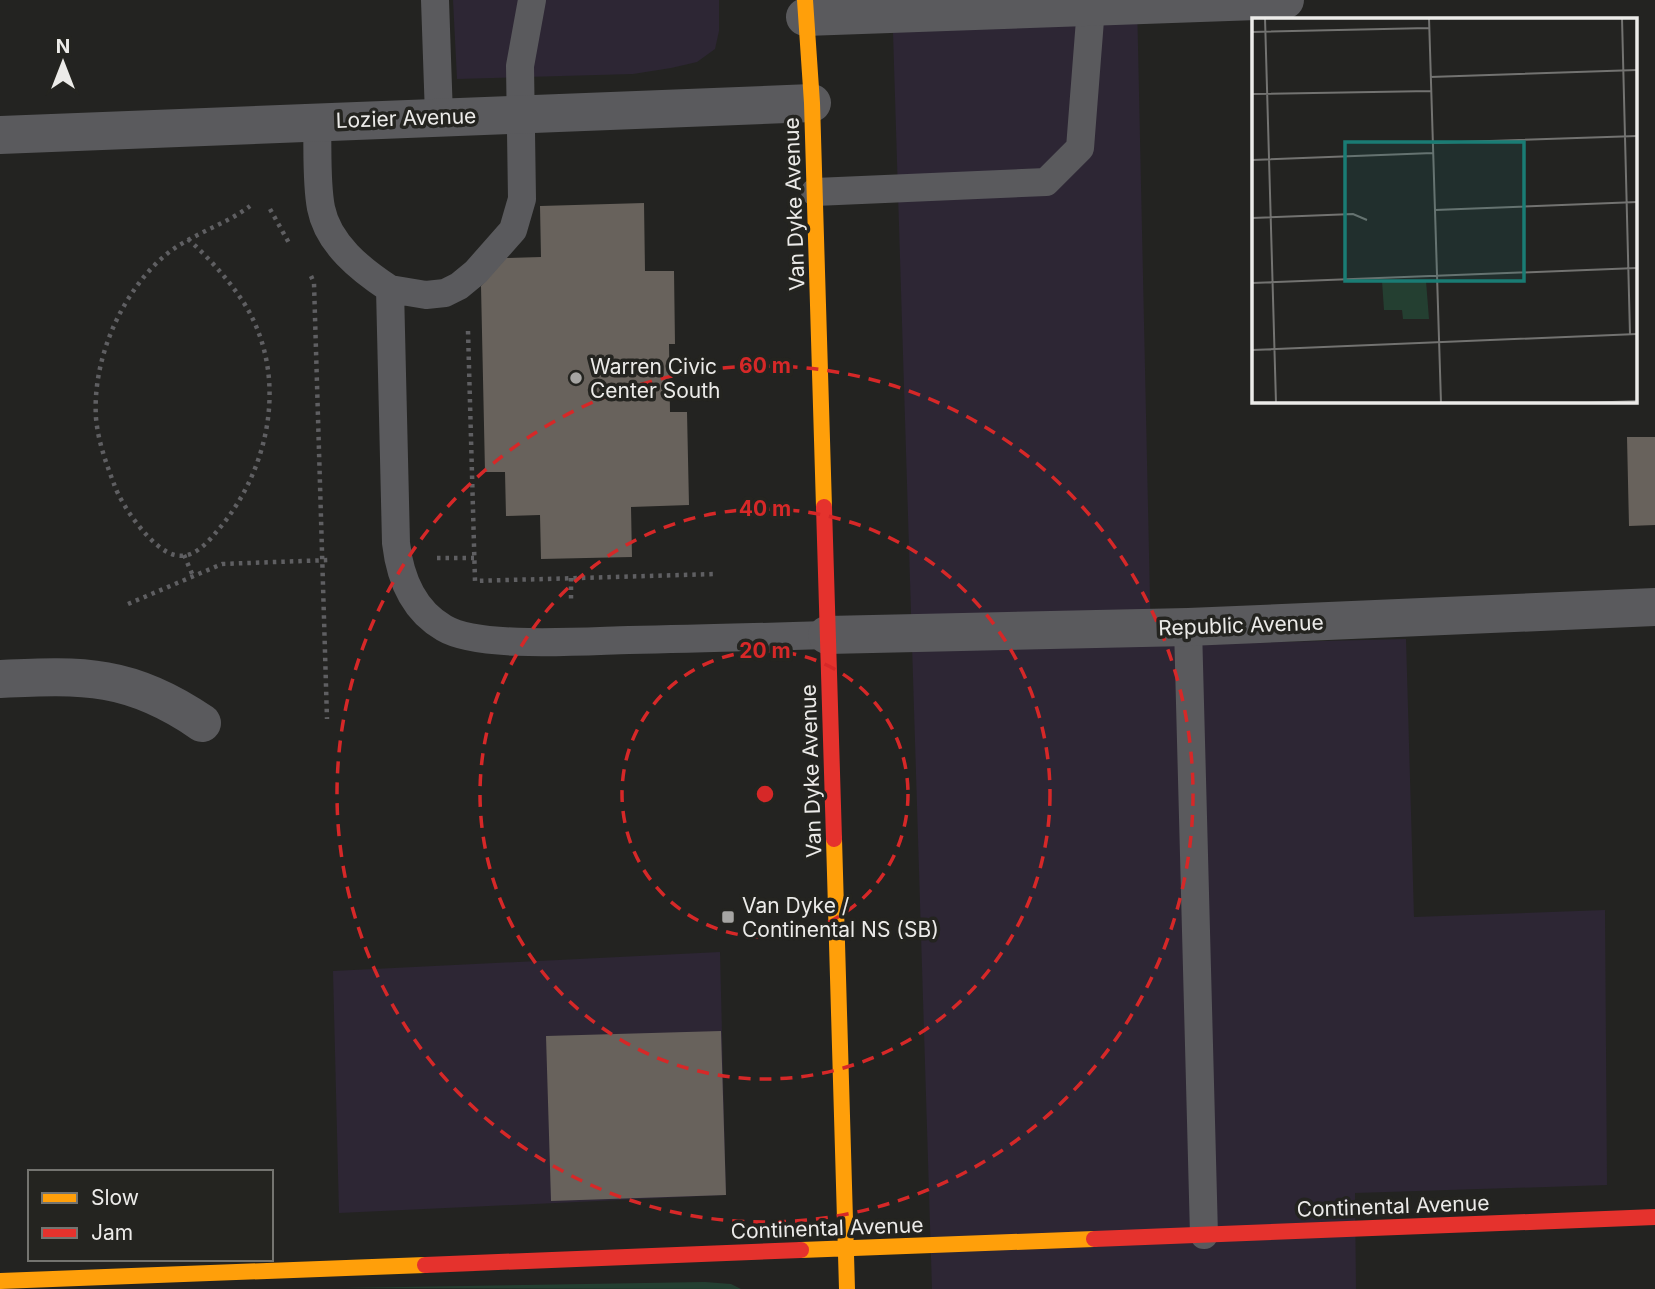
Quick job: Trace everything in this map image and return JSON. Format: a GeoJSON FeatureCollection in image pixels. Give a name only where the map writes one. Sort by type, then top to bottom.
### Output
{"type":"FeatureCollection","features":[{"type":"Feature","properties":{"kind":"street"},"geometry":{"type":"LineString","coordinates":[[805,9],[1091,7],[1285,0]]}},
{"type":"Feature","properties":{"kind":"street","name":"Van Dyke Avenue"},"geometry":{"type":"LineString","coordinates":[[805,9],[815,192],[847,1289]]}},
{"type":"Feature","properties":{"kind":"street","name":"Lozier Avenue"},"geometry":{"type":"LineString","coordinates":[[0,135],[812,103]]}},
{"type":"Feature","properties":{"kind":"street","name":"Republic Avenue"},"geometry":{"type":"LineString","coordinates":[[827,635],[1188,627],[1655,607]]}},
{"type":"Feature","properties":{"kind":"street"},"geometry":{"type":"LineString","coordinates":[[0,678],[66,676],[117,683],[144,690],[174,704],[202,723]]}},
{"type":"Feature","properties":{"kind":"street","name":"Continental Avenue"},"geometry":{"type":"LineString","coordinates":[[0,1281],[1655,1217]]}},
{"type":"Feature","properties":{"kind":"lane"},"geometry":{"type":"LineString","coordinates":[[435,0],[439,116]]}},
{"type":"Feature","properties":{"kind":"lane"},"geometry":{"type":"LineString","coordinates":[[317,122],[321,207],[326,224],[351,259],[390,289],[426,295],[445,293],[459,286],[476,272],[513,230],[519,215],[522,199],[520,66],[532,0]]}},
{"type":"Feature","properties":{"kind":"lane"},"geometry":{"type":"LineString","coordinates":[[815,192],[1046,182],[1080,148],[1091,7]]}},
{"type":"Feature","properties":{"kind":"lane"},"geometry":{"type":"LineString","coordinates":[[390,289],[396,543],[407,587],[426,615],[445,629],[466,637],[492,640],[571,642],[827,635]]}},
{"type":"Feature","properties":{"kind":"lane"},"geometry":{"type":"LineString","coordinates":[[1188,627],[1204,1235]]}},
{"type":"Feature","properties":{"kind":"path"},"geometry":{"type":"LineString","coordinates":[[188,239],[222,272],[245,304],[263,350],[269,377],[269,424],[263,448],[243,496],[205,544],[195,552],[175,555],[155,541],[130,514],[117,493],[100,442],[96,396],[100,371],[113,330],[132,291],[158,263],[188,239],[250,206]]}},
{"type":"Feature","properties":{"kind":"path"},"geometry":{"type":"LineString","coordinates":[[270,209],[291,246]]}},
{"type":"Feature","properties":{"kind":"path"},"geometry":{"type":"LineString","coordinates":[[309,271],[314,284],[326,561],[327,719]]}},
{"type":"Feature","properties":{"kind":"path"},"geometry":{"type":"LineString","coordinates":[[468,331],[475,581],[716,574]]}},
{"type":"Feature","properties":{"kind":"path"},"geometry":{"type":"LineString","coordinates":[[184,555],[193,576]]}},
{"type":"Feature","properties":{"kind":"path"},"geometry":{"type":"LineString","coordinates":[[435,558],[474,558]]}},
{"type":"Feature","properties":{"kind":"path"},"geometry":{"type":"LineString","coordinates":[[128,604],[222,564],[326,561]]}},
{"type":"Feature","properties":{"kind":"path"},"geometry":{"type":"LineString","coordinates":[[571,578],[571,603]]}},
{"type":"Feature","properties":{"kind":"shaded area"},"geometry":{"type":"Polygon","coordinates":[[[453,0],[719,0],[719,31],[715,49],[697,62],[671,68],[633,74],[457,79],[453,0]]]}},
{"type":"Feature","properties":{"kind":"shaded area"},"geometry":{"type":"Polygon","coordinates":[[[892,0],[1137,0],[1151,645],[1406,639],[1414,917],[1605,910],[1607,1185],[1355,1193],[1356,1289],[932,1289],[892,0]]]}},
{"type":"Feature","properties":{"kind":"shaded area"},"geometry":{"type":"Polygon","coordinates":[[[720,952],[726,1195],[339,1213],[333,971],[720,952]]]}},
{"type":"Feature","properties":{"kind":"green space"},"geometry":{"type":"Polygon","coordinates":[[[705,1282],[731,1284],[741,1289],[341,1288],[705,1282]]]}},
{"type":"Feature","properties":{"kind":"building","name":"Warren Civic Center South"},"geometry":{"type":"Polygon","coordinates":[[[644,203],[645,271],[674,271],[675,344],[669,344],[670,412],[687,412],[689,505],[631,507],[632,557],[541,559],[540,515],[506,516],[505,472],[485,472],[481,286],[506,258],[541,257],[540,206],[644,203]]]}},
{"type":"Feature","properties":{"kind":"building"},"geometry":{"type":"Polygon","coordinates":[[[1627,437],[1655,437],[1655,525],[1629,526],[1627,437]]]}},
{"type":"Feature","properties":{"kind":"building"},"geometry":{"type":"Polygon","coordinates":[[[721,1031],[726,1195],[551,1201],[546,1036],[721,1031]]]}},
{"type":"Feature","properties":{"kind":"traffic: slow"},"geometry":{"type":"LineString","coordinates":[[805,0],[812,103],[824,507]]}},
{"type":"Feature","properties":{"kind":"traffic: slow"},"geometry":{"type":"LineString","coordinates":[[834,839],[847,1289]]}},
{"type":"Feature","properties":{"kind":"traffic: slow"},"geometry":{"type":"LineString","coordinates":[[801,1250],[1094,1239]]}},
{"type":"Feature","properties":{"kind":"traffic: slow"},"geometry":{"type":"LineString","coordinates":[[0,1281],[425,1265]]}},
{"type":"Feature","properties":{"kind":"traffic: jam"},"geometry":{"type":"LineString","coordinates":[[824,507],[834,839]]}},
{"type":"Feature","properties":{"kind":"traffic: jam"},"geometry":{"type":"LineString","coordinates":[[1094,1239],[1655,1217]]}},
{"type":"Feature","properties":{"kind":"traffic: jam"},"geometry":{"type":"LineString","coordinates":[[425,1265],[801,1250]]}},
{"type":"Feature","properties":{"kind":"place","name":"Warren Civic Center South"},"geometry":{"type":"Point","coordinates":[576,378]}},
{"type":"Feature","properties":{"kind":"place","name":"Van Dyke / Continental NS (SB)"},"geometry":{"type":"Point","coordinates":[728,917]}}]}
